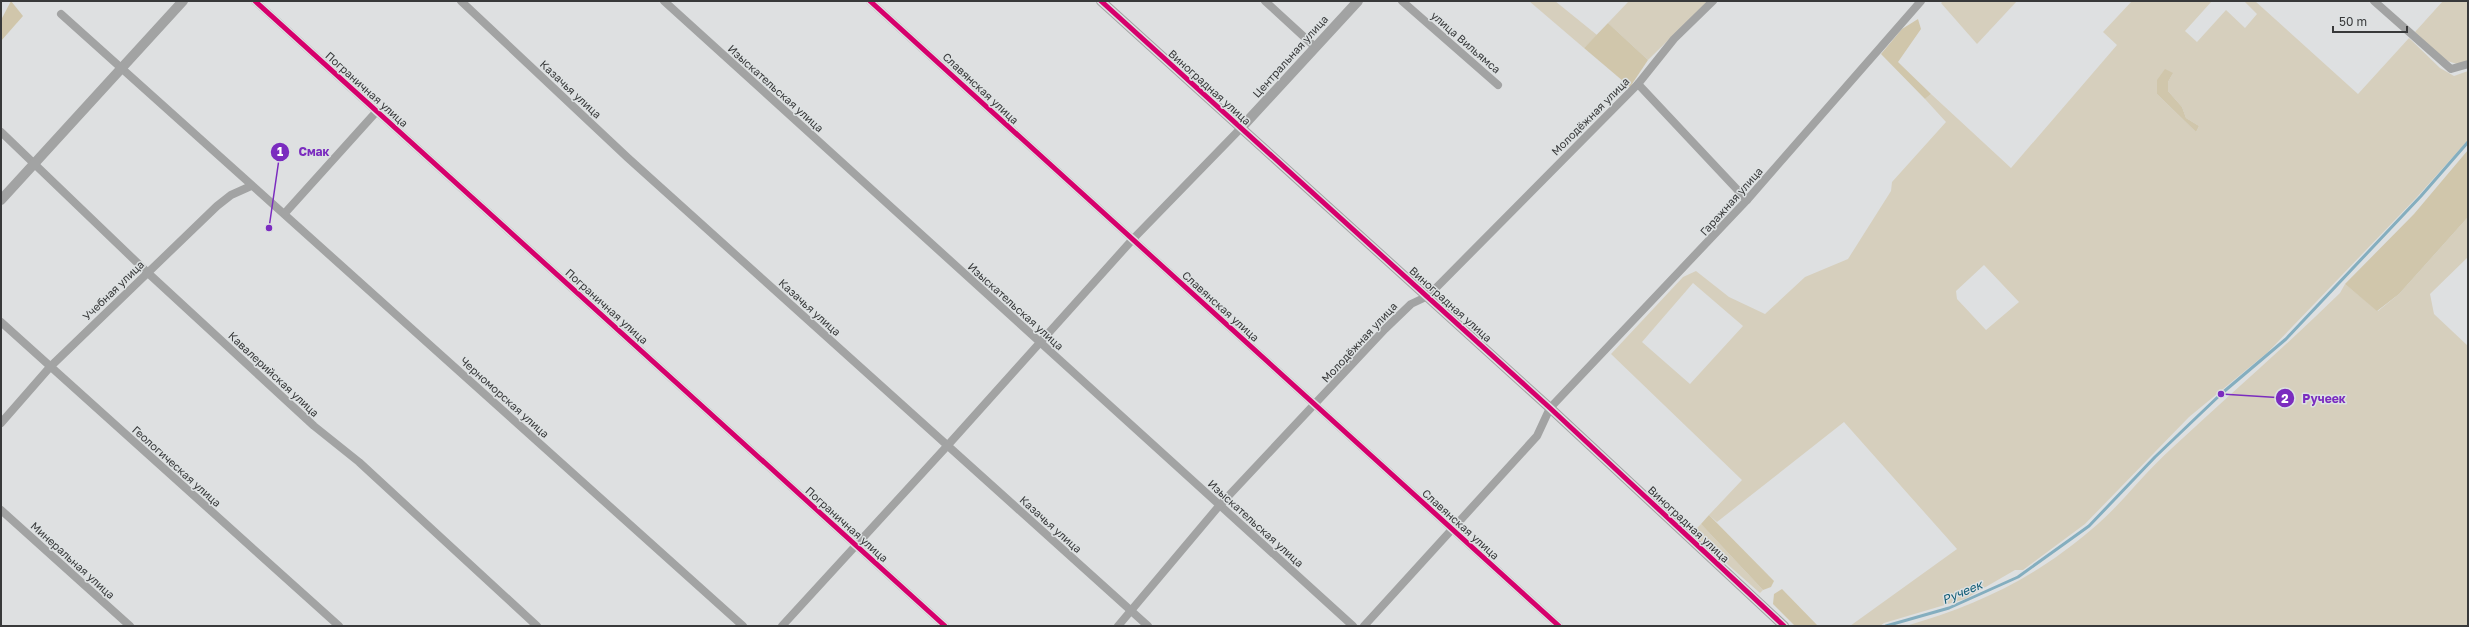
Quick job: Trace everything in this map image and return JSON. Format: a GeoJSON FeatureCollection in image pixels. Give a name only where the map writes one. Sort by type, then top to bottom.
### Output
{"type":"FeatureCollection","features":[{"type":"Feature","properties":{"kind":"street"},"geometry":{"type":"LineString","coordinates":[[1,200],[120,68],[183,1]]}},
{"type":"Feature","properties":{"kind":"street","name":"Пограничная улица"},"geometry":{"type":"LineString","coordinates":[[255,1],[945,626]]}},
{"type":"Feature","properties":{"kind":"street","name":"Казачья улица"},"geometry":{"type":"LineString","coordinates":[[461,1],[628,158],[1148,626]]}},
{"type":"Feature","properties":{"kind":"street","name":"Изыскательская улица"},"geometry":{"type":"LineString","coordinates":[[664,1],[1353,626]]}},
{"type":"Feature","properties":{"kind":"street","name":"Славянская улица"},"geometry":{"type":"LineString","coordinates":[[870,1],[1559,626]]}},
{"type":"Feature","properties":{"kind":"street","name":"Виноградная улица"},"geometry":{"type":"LineString","coordinates":[[1101,1],[1428,296],[1784,626]]}},
{"type":"Feature","properties":{"kind":"street"},"geometry":{"type":"LineString","coordinates":[[1265,1],[1314,46]]}},
{"type":"Feature","properties":{"kind":"street","name":"Центральная улица"},"geometry":{"type":"LineString","coordinates":[[1241,128],[1314,46],[1358,1]]}},
{"type":"Feature","properties":{"kind":"street","name":"улица Вильямса"},"geometry":{"type":"LineString","coordinates":[[1402,1],[1498,85]]}},
{"type":"Feature","properties":{"kind":"street","name":"Молодёжная улица"},"geometry":{"type":"LineString","coordinates":[[1118,626],[1219,506],[1315,406],[1385,329],[1412,304],[1428,296],[1638,84],[1674,39],[1713,1]]}},
{"type":"Feature","properties":{"kind":"street","name":"Гаражная улица"},"geometry":{"type":"LineString","coordinates":[[1364,626],[1451,528],[1537,436],[1550,408],[1747,200],[1921,1]]}},
{"type":"Feature","properties":{"kind":"street"},"geometry":{"type":"LineString","coordinates":[[2374,1],[2451,69],[2468,64]]}},
{"type":"Feature","properties":{"kind":"street","name":"Черноморская улица"},"geometry":{"type":"LineString","coordinates":[[61,14],[251,186],[285,213],[743,626]]}},
{"type":"Feature","properties":{"kind":"street"},"geometry":{"type":"LineString","coordinates":[[1638,84],[1747,200]]}},
{"type":"Feature","properties":{"kind":"street"},"geometry":{"type":"LineString","coordinates":[[285,213],[377,112]]}},
{"type":"Feature","properties":{"kind":"street"},"geometry":{"type":"LineString","coordinates":[[782,626],[948,445],[1133,239],[1241,128]]}},
{"type":"Feature","properties":{"kind":"street","name":"Кавалерийская улица"},"geometry":{"type":"LineString","coordinates":[[1,132],[148,273],[308,421],[359,462],[537,626]]}},
{"type":"Feature","properties":{"kind":"street","name":"Учебная улица"},"geometry":{"type":"LineString","coordinates":[[1,423],[50,367],[218,206],[231,195],[251,186]]}},
{"type":"Feature","properties":{"kind":"street","name":"Геологическая улица"},"geometry":{"type":"LineString","coordinates":[[1,322],[338,626]]}},
{"type":"Feature","properties":{"kind":"street","name":"Минеральная улица"},"geometry":{"type":"LineString","coordinates":[[1,510],[130,626]]}},
{"type":"Feature","properties":{"kind":"shaded area"},"geometry":{"type":"Polygon","coordinates":[[[11,1],[23,16],[1,41],[1,20],[11,1]]]}},
{"type":"Feature","properties":{"kind":"shaded area"},"geometry":{"type":"Polygon","coordinates":[[[1529,1],[1555,1],[1597,35],[1584,48],[1529,1]]]}},
{"type":"Feature","properties":{"kind":"shaded area"},"geometry":{"type":"Polygon","coordinates":[[[1629,1],[1708,1],[1648,60],[1608,23],[1629,1]]]}},
{"type":"Feature","properties":{"kind":"shaded area"},"geometry":{"type":"Polygon","coordinates":[[[1943,1],[2017,1],[1977,44],[1941,3],[1943,1]]]}},
{"type":"Feature","properties":{"kind":"shaded area"},"geometry":{"type":"Polygon","coordinates":[[[2132,1],[2212,1],[2185,31],[2197,42],[2226,10],[2245,28],[2257,14],[2244,1],[2255,1],[2358,94],[2409,38],[2440,68],[2454,76],[2468,71],[2468,140],[2417,197],[2268,352],[2189,417],[2085,524],[2023,570],[2015,570],[1965,599],[1884,623],[1880,626],[1850,626],[1957,549],[1844,422],[1717,522],[1709,515],[1742,480],[1611,354],[1683,277],[1696,271],[1729,297],[1765,314],[1805,277],[1848,259],[1891,191],[1892,182],[1946,122],[1925,99],[1931,94],[2011,168],[2117,45],[2103,32],[2132,1]],[[2173,73],[2157,94],[2196,132],[2199,126],[2186,118],[2182,107],[2168,91],[2168,82],[2173,73]],[[1984,265],[1956,291],[1957,299],[1986,330],[2019,302],[1984,265]],[[1693,283],[1642,342],[1690,384],[1743,326],[1693,283]]]}},
{"type":"Feature","properties":{"kind":"shaded area"},"geometry":{"type":"Polygon","coordinates":[[[2443,1],[2468,1],[2468,62],[2460,64],[2446,60],[2432,49],[2415,32],[2443,1]]]}},
{"type":"Feature","properties":{"kind":"shaded area"},"geometry":{"type":"Polygon","coordinates":[[[1918,19],[1921,29],[1898,62],[1931,94],[1925,99],[1881,54],[1902,29],[1918,19]]]}},
{"type":"Feature","properties":{"kind":"shaded area"},"geometry":{"type":"Polygon","coordinates":[[[1608,23],[1648,60],[1630,87],[1584,48],[1608,23]]]}},
{"type":"Feature","properties":{"kind":"shaded area"},"geometry":{"type":"Polygon","coordinates":[[[2165,69],[2173,73],[2168,82],[2168,91],[2182,107],[2186,118],[2199,126],[2196,132],[2157,94],[2157,80],[2165,69]]]}},
{"type":"Feature","properties":{"kind":"shaded area"},"geometry":{"type":"Polygon","coordinates":[[[2468,150],[2468,217],[2399,294],[2377,311],[2345,284],[2414,214],[2468,150]]]}},
{"type":"Feature","properties":{"kind":"shaded area"},"geometry":{"type":"Polygon","coordinates":[[[2468,217],[2468,257],[2430,294],[2434,314],[2468,346],[2468,626],[1906,626],[1957,609],[2005,588],[2049,562],[2071,546],[2103,520],[2161,459],[2319,313],[2340,293],[2345,284],[2378,311],[2399,294],[2468,217]]]}},
{"type":"Feature","properties":{"kind":"shaded area"},"geometry":{"type":"Polygon","coordinates":[[[1709,515],[1774,581],[1771,587],[1763,590],[1701,524],[1709,515]]]}},
{"type":"Feature","properties":{"kind":"shaded area"},"geometry":{"type":"Polygon","coordinates":[[[1701,524],[1763,590],[1760,593],[1692,533],[1701,524]]]}},
{"type":"Feature","properties":{"kind":"shaded area"},"geometry":{"type":"Polygon","coordinates":[[[1782,589],[1818,626],[1795,626],[1773,604],[1774,594],[1782,589]]]}},
{"type":"Feature","properties":{"kind":"waterway","name":"Ручеек"},"geometry":{"type":"LineString","coordinates":[[1886,626],[1949,608],[2018,577],[2089,526],[2155,457],[2221,394],[2286,339],[2421,196],[2468,142]]}},
{"type":"Feature","properties":{"kind":"cycle path"},"geometry":{"type":"LineString","coordinates":[[255,1],[945,626]]}},
{"type":"Feature","properties":{"kind":"cycle path"},"geometry":{"type":"LineString","coordinates":[[870,1],[1559,626]]}},
{"type":"Feature","properties":{"kind":"cycle path"},"geometry":{"type":"LineString","coordinates":[[1101,1],[1550,408],[1784,626]]}},
{"type":"Feature","properties":{"kind":"place","name":"Смак"},"geometry":{"type":"Point","coordinates":[269,228]}},
{"type":"Feature","properties":{"kind":"place","name":"Ручеек"},"geometry":{"type":"Point","coordinates":[2221,394]}}]}
